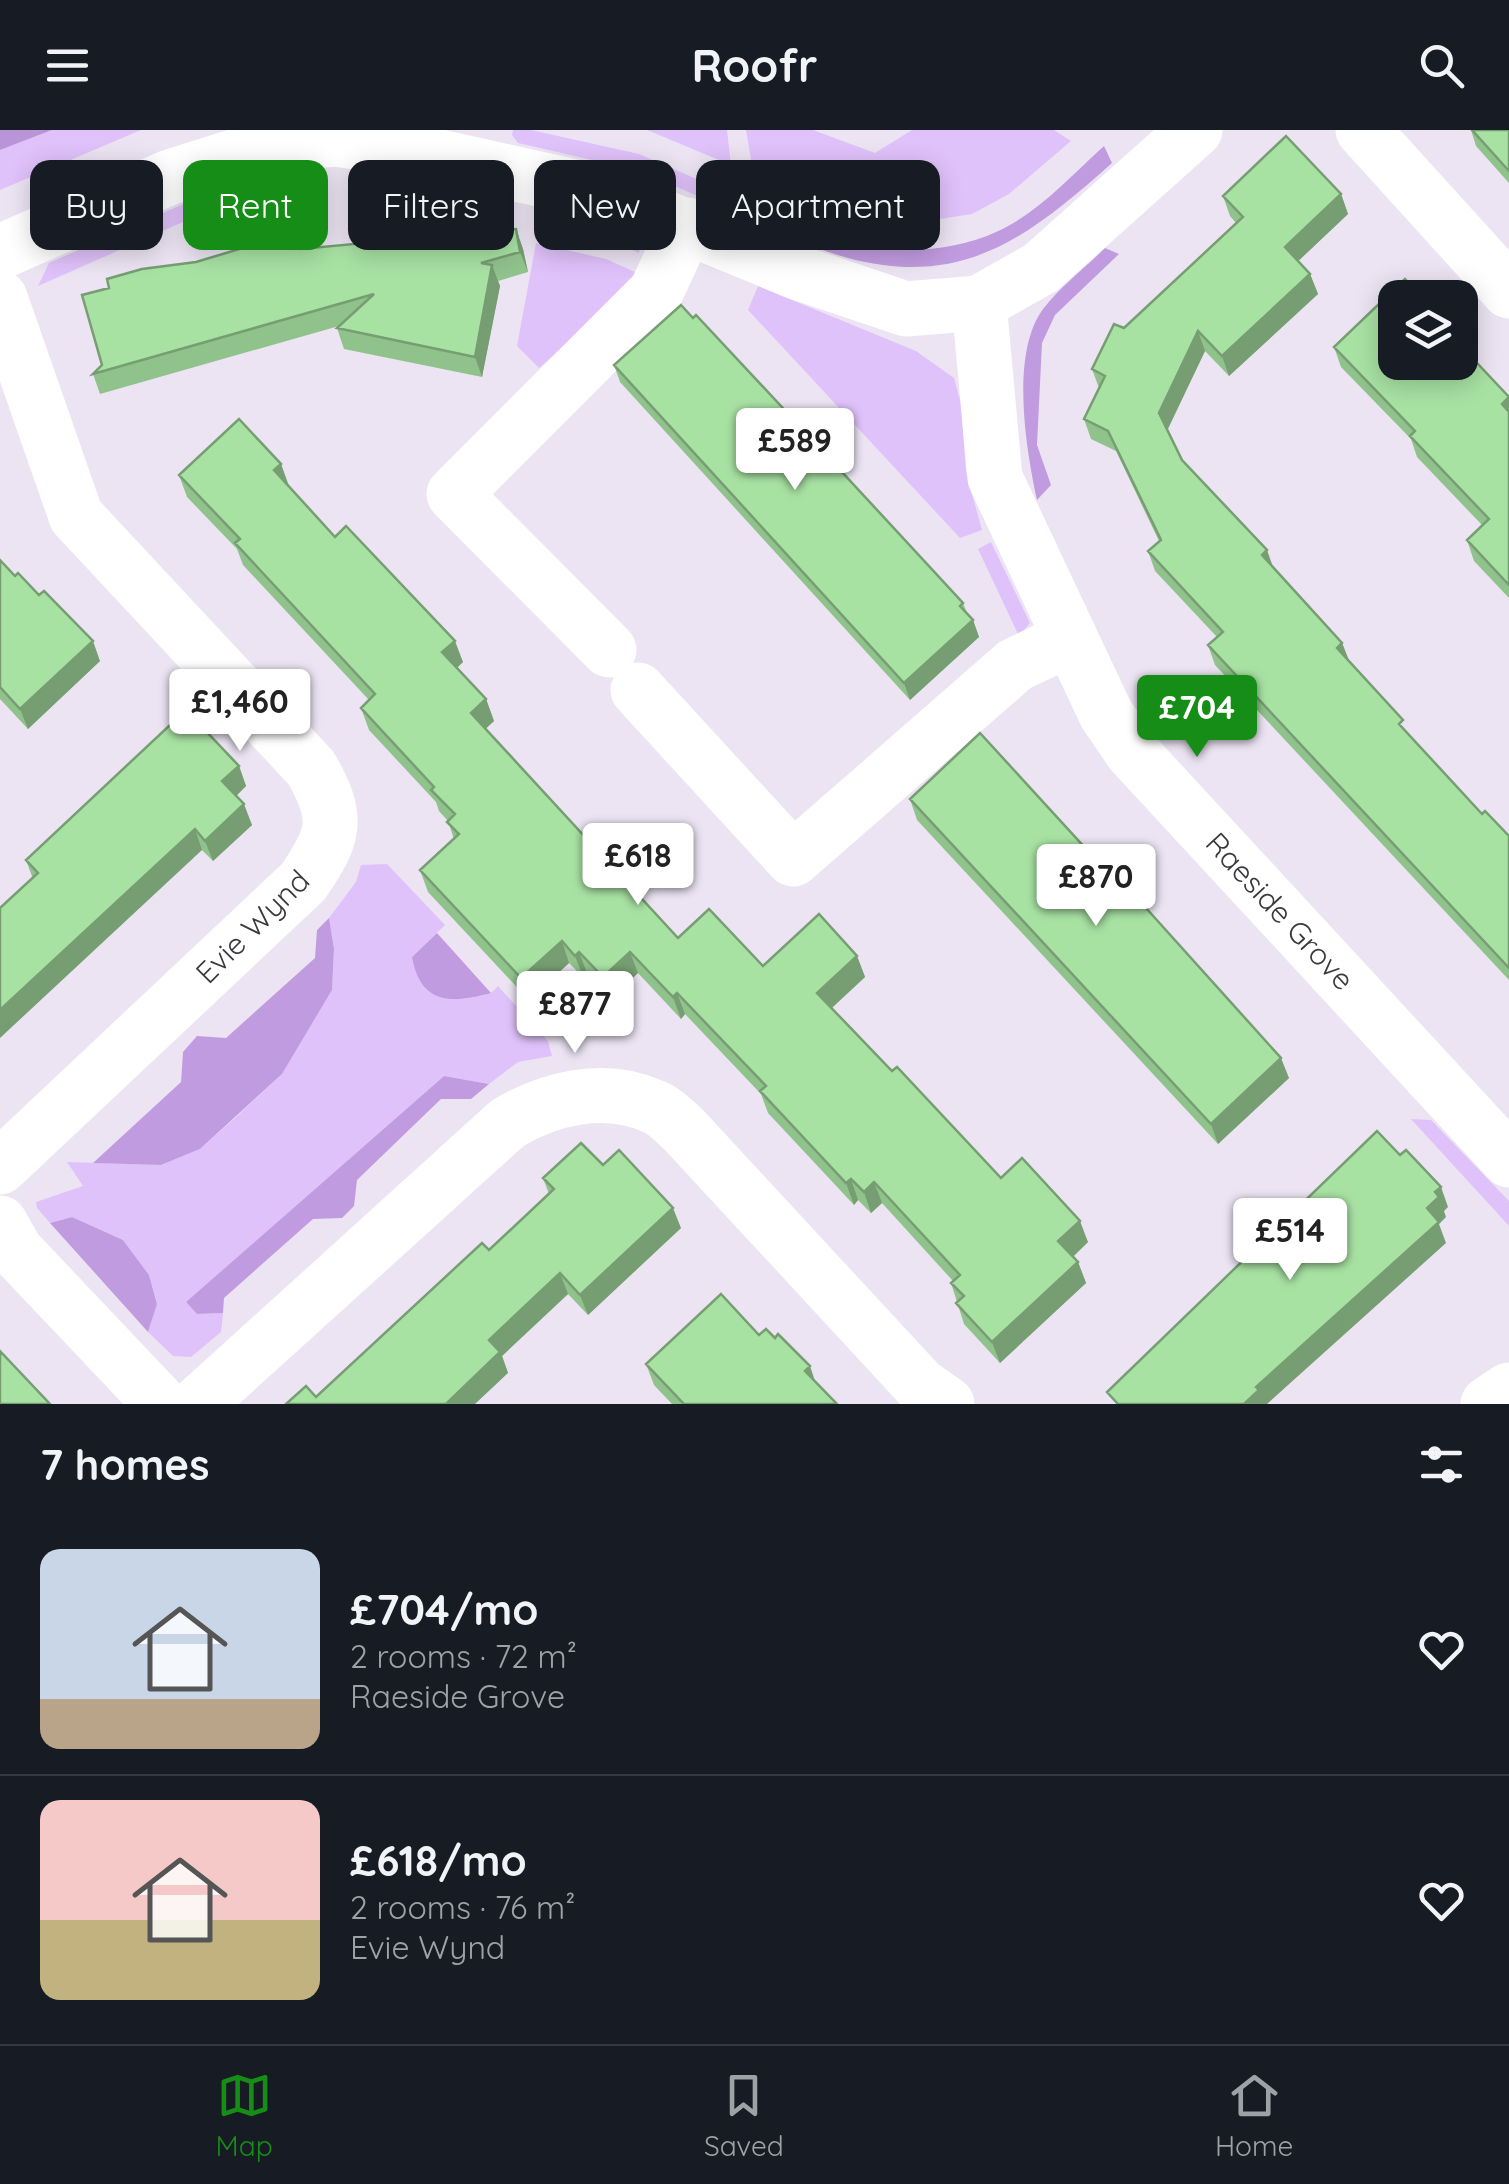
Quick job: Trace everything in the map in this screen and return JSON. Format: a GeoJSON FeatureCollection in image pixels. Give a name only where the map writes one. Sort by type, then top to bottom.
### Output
{"type":"FeatureCollection","features":[{"type":"Feature","properties":{"kind":"street"},"geometry":{"type":"LineString","coordinates":[[0,252],[170,177],[274,144],[336,140],[408,150],[607,194],[800,273],[906,309],[980,303],[1042,268],[1195,130]]}},
{"type":"Feature","properties":{"kind":"street"},"geometry":{"type":"LineString","coordinates":[[1363,130],[1509,291]]}},
{"type":"Feature","properties":{"kind":"street"},"geometry":{"type":"LineString","coordinates":[[688,224],[656,292],[454,494],[623,670],[793,860],[1015,665],[1070,639]]}},
{"type":"Feature","properties":{"kind":"street","name":"Evie Wynd"},"geometry":{"type":"LineString","coordinates":[[0,298],[76,516],[311,768],[328,796],[331,826],[321,856],[303,882],[0,1166]]}},
{"type":"Feature","properties":{"kind":"street","name":"Raeside Grove"},"geometry":{"type":"LineString","coordinates":[[980,303],[995,478],[1106,714],[1132,752],[1509,1160]]}},
{"type":"Feature","properties":{"kind":"street"},"geometry":{"type":"LineString","coordinates":[[198,1404],[508,1123],[539,1104],[592,1096],[626,1097],[656,1107],[684,1130],[920,1385],[947,1404]]}},
{"type":"Feature","properties":{"kind":"street"},"geometry":{"type":"LineString","coordinates":[[0,1223],[16,1251],[161,1404]]}},
{"type":"Feature","properties":{"kind":"street"},"geometry":{"type":"LineString","coordinates":[[1488,1404],[1509,1390]]}},
{"type":"Feature","properties":{"kind":"shaded area"},"geometry":{"type":"Polygon","coordinates":[[[0,130],[52,130],[0,150],[0,130]]]}},
{"type":"Feature","properties":{"kind":"shaded area"},"geometry":{"type":"Polygon","coordinates":[[[52,130],[141,130],[70,160],[30,160],[30,177],[0,190],[0,150],[52,130]]]}},
{"type":"Feature","properties":{"kind":"shaded area"},"geometry":{"type":"Polygon","coordinates":[[[513,130],[531,130],[653,160],[592,160],[518,143],[513,130]]]}},
{"type":"Feature","properties":{"kind":"shaded area"},"geometry":{"type":"Polygon","coordinates":[[[647,130],[727,130],[730,160],[719,160],[647,130]]]}},
{"type":"Feature","properties":{"kind":"shaded area"},"geometry":{"type":"Polygon","coordinates":[[[746,130],[813,130],[875,153],[912,130],[1054,130],[1071,141],[1009,194],[972,214],[940,219],[940,160],[751,160],[746,130]]]}},
{"type":"Feature","properties":{"kind":"shaded area"},"geometry":{"type":"Polygon","coordinates":[[[1104,146],[1112,163],[1052,213],[993,250],[961,261],[889,266],[823,250],[940,250],[996,232],[1053,194],[1104,146]]]}},
{"type":"Feature","properties":{"kind":"shaded area"},"geometry":{"type":"Polygon","coordinates":[[[676,170],[696,179],[696,195],[676,187],[676,170]]]}},
{"type":"Feature","properties":{"kind":"shaded area"},"geometry":{"type":"Polygon","coordinates":[[[183,204],[183,222],[163,231],[163,213],[183,204]]]}},
{"type":"Feature","properties":{"kind":"shaded area"},"geometry":{"type":"Polygon","coordinates":[[[1105,248],[1119,254],[1055,315],[1042,343],[1037,445],[1051,485],[1037,500],[1024,402],[1027,351],[1033,328],[1043,309],[1105,248]]]}},
{"type":"Feature","properties":{"kind":"shaded area"},"geometry":{"type":"Polygon","coordinates":[[[79,250],[120,250],[38,286],[49,263],[79,250]]]}},
{"type":"Feature","properties":{"kind":"shaded area"},"geometry":{"type":"Polygon","coordinates":[[[535,250],[567,250],[606,259],[635,272],[627,290],[539,368],[517,346],[535,250]]]}},
{"type":"Feature","properties":{"kind":"shaded area"},"geometry":{"type":"Polygon","coordinates":[[[758,286],[916,351],[954,378],[961,404],[966,472],[982,530],[960,538],[748,310],[758,286]]]}},
{"type":"Feature","properties":{"kind":"shaded area"},"geometry":{"type":"Polygon","coordinates":[[[991,542],[1030,623],[1019,636],[978,549],[991,542]]]}},
{"type":"Feature","properties":{"kind":"shaded area"},"geometry":{"type":"Polygon","coordinates":[[[387,864],[445,925],[412,957],[491,993],[498,986],[548,1041],[552,1056],[518,1062],[489,1084],[444,1076],[186,1302],[197,1314],[223,1313],[221,1332],[191,1357],[173,1356],[148,1332],[157,1303],[149,1275],[123,1240],[72,1217],[50,1223],[36,1202],[83,1186],[67,1162],[161,1165],[200,1149],[282,1074],[332,990],[334,949],[329,918],[356,882],[361,865],[387,864]]]}},
{"type":"Feature","properties":{"kind":"shaded area"},"geometry":{"type":"Polygon","coordinates":[[[329,918],[334,949],[332,990],[282,1074],[200,1149],[161,1165],[93,1163],[181,1082],[183,1052],[197,1036],[226,1038],[315,958],[317,930],[329,918]]]}},
{"type":"Feature","properties":{"kind":"shaded area"},"geometry":{"type":"Polygon","coordinates":[[[437,933],[491,993],[451,999],[431,993],[423,985],[412,957],[437,933]]]}},
{"type":"Feature","properties":{"kind":"shaded area"},"geometry":{"type":"Polygon","coordinates":[[[444,1076],[489,1084],[471,1099],[441,1099],[357,1180],[354,1206],[342,1218],[313,1219],[224,1298],[223,1313],[197,1314],[186,1302],[444,1076]]]}},
{"type":"Feature","properties":{"kind":"shaded area"},"geometry":{"type":"Polygon","coordinates":[[[1411,1119],[1431,1120],[1509,1201],[1509,1226],[1411,1119]]]}},
{"type":"Feature","properties":{"kind":"shaded area"},"geometry":{"type":"Polygon","coordinates":[[[72,1217],[123,1240],[149,1275],[157,1304],[148,1332],[50,1223],[72,1217]]]}},
{"type":"Feature","properties":{"kind":"building"},"geometry":{"type":"Polygon","coordinates":[[[1472,130],[1509,130],[1509,171],[1472,130]]]}},
{"type":"Feature","properties":{"kind":"building"},"geometry":{"type":"Polygon","coordinates":[[[1286,136],[1341,194],[1285,247],[1310,274],[1222,356],[1198,331],[1159,413],[1182,460],[1267,550],[1262,555],[1342,643],[1337,648],[1403,720],[1399,724],[1482,814],[1485,811],[1509,836],[1509,968],[1208,645],[1223,632],[1148,551],[1161,540],[1108,431],[1084,419],[1105,376],[1092,369],[1114,324],[1124,328],[1243,217],[1223,196],[1286,136]]]}},
{"type":"Feature","properties":{"kind":"building"},"geometry":{"type":"Polygon","coordinates":[[[514,229],[520,252],[481,263],[492,265],[475,357],[337,328],[374,294],[93,374],[102,365],[82,295],[109,288],[107,279],[236,250],[328,250],[328,246],[348,245],[348,250],[514,250],[514,229]]]}},
{"type":"Feature","properties":{"kind":"building"},"geometry":{"type":"Polygon","coordinates":[[[681,305],[693,318],[696,315],[963,603],[960,606],[973,620],[904,683],[614,365],[681,305]]]}},
{"type":"Feature","properties":{"kind":"building"},"geometry":{"type":"Polygon","coordinates":[[[1378,305],[1378,380],[1478,380],[1478,364],[1509,397],[1502,404],[1509,412],[1509,585],[1467,540],[1489,519],[1410,436],[1415,431],[1334,347],[1378,305]]]}},
{"type":"Feature","properties":{"kind":"building"},"geometry":{"type":"Polygon","coordinates":[[[239,419],[281,464],[274,470],[335,537],[346,526],[455,641],[442,652],[486,699],[471,713],[678,938],[709,909],[763,966],[819,914],[857,956],[817,993],[892,1071],[897,1067],[1001,1178],[1022,1158],[1080,1221],[1058,1241],[1078,1262],[992,1342],[956,1303],[964,1296],[951,1283],[960,1275],[874,1182],[864,1192],[851,1179],[846,1183],[760,1091],[766,1086],[677,993],[673,997],[630,952],[603,977],[562,941],[521,978],[420,870],[459,834],[447,822],[455,814],[361,708],[375,694],[235,543],[240,539],[179,475],[239,419]]]}},
{"type":"Feature","properties":{"kind":"building"},"geometry":{"type":"Polygon","coordinates":[[[0,560],[39,595],[44,591],[93,641],[20,709],[0,687],[0,560]]]}},
{"type":"Feature","properties":{"kind":"building"},"geometry":{"type":"Polygon","coordinates":[[[186,710],[239,766],[222,781],[244,804],[205,841],[195,829],[0,1010],[0,908],[38,873],[26,860],[186,710]]]}},
{"type":"Feature","properties":{"kind":"building"},"geometry":{"type":"Polygon","coordinates":[[[980,733],[1089,852],[1092,850],[1128,888],[1281,1058],[1211,1124],[910,799],[980,733]]]}},
{"type":"Feature","properties":{"kind":"building"},"geometry":{"type":"Polygon","coordinates":[[[1377,1131],[1400,1155],[1406,1150],[1441,1187],[1435,1192],[1439,1197],[1427,1208],[1439,1222],[1256,1387],[1259,1390],[1244,1404],[1118,1404],[1107,1392],[1377,1131]]]}},
{"type":"Feature","properties":{"kind":"building"},"geometry":{"type":"Polygon","coordinates":[[[581,1143],[603,1165],[619,1150],[673,1208],[580,1295],[560,1273],[489,1340],[500,1352],[446,1404],[286,1404],[306,1386],[316,1397],[482,1243],[489,1250],[554,1189],[543,1178],[581,1143]]]}},
{"type":"Feature","properties":{"kind":"building"},"geometry":{"type":"Polygon","coordinates":[[[721,1294],[759,1335],[766,1329],[775,1338],[778,1334],[810,1366],[805,1371],[837,1404],[684,1404],[646,1364],[721,1294]]]}},
{"type":"Feature","properties":{"kind":"building"},"geometry":{"type":"Polygon","coordinates":[[[0,1351],[50,1404],[0,1404],[0,1351]]]}}]}
